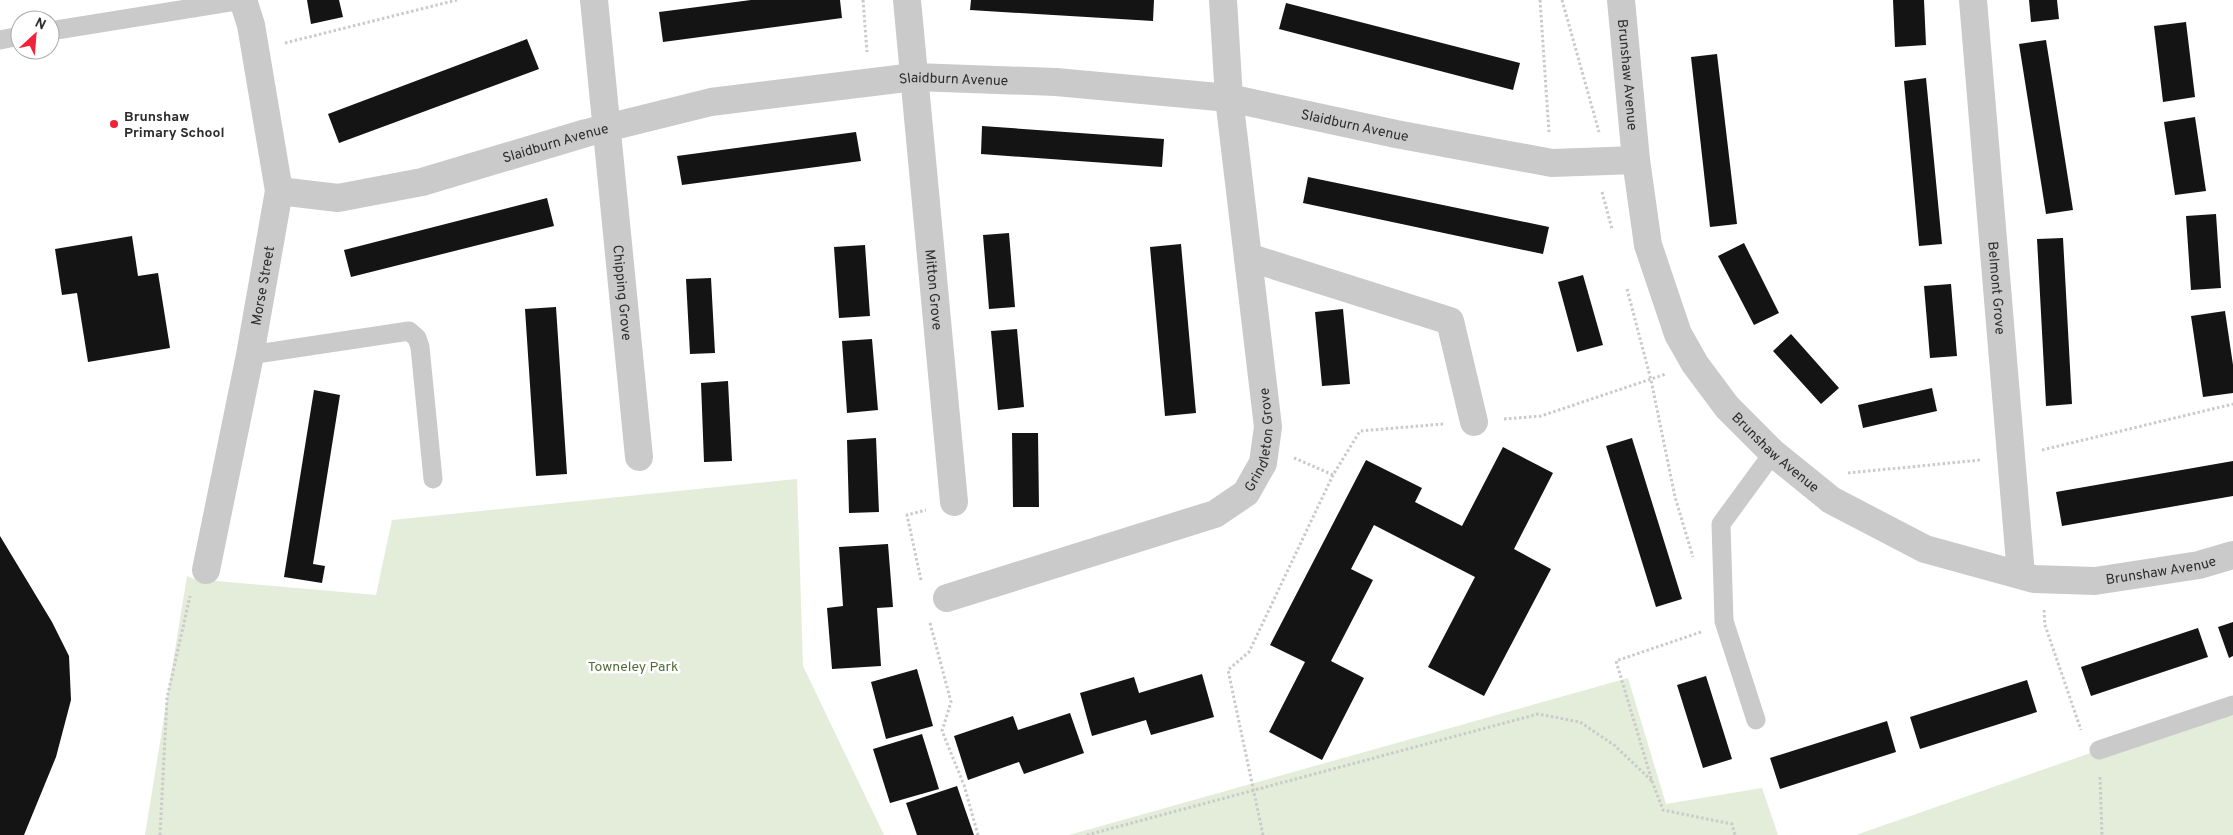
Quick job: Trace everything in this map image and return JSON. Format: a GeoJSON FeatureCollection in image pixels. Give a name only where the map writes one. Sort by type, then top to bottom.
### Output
{"type":"FeatureCollection","features":[{"type":"Feature","properties":{"kind":"street","name":"Morse Street"},"geometry":{"type":"LineString","coordinates":[[206,570],[250,355],[279,191],[251,25],[242,0]]}},
{"type":"Feature","properties":{"kind":"street","name":"Chipping Grove"},"geometry":{"type":"LineString","coordinates":[[594,0],[639,457]]}},
{"type":"Feature","properties":{"kind":"street","name":"Mitton Grove"},"geometry":{"type":"LineString","coordinates":[[907,0],[954,502]]}},
{"type":"Feature","properties":{"kind":"street","name":"Grindleton Grove"},"geometry":{"type":"LineString","coordinates":[[947,598],[1215,514],[1246,493],[1264,463],[1268,428],[1229,98],[1223,0]]}},
{"type":"Feature","properties":{"kind":"street","name":"Brunshaw Avenue"},"geometry":{"type":"LineString","coordinates":[[1620,0],[1636,160],[1648,245],[1678,334],[1695,364],[1728,407],[1774,453],[1831,500],[1925,550],[2031,577],[2096,581],[2200,565],[2233,555]]}},
{"type":"Feature","properties":{"kind":"street","name":"Belmont Grove"},"geometry":{"type":"LineString","coordinates":[[1973,0],[2011,458],[2031,577]]}},
{"type":"Feature","properties":{"kind":"street","name":"Slaidburn Avenue"},"geometry":{"type":"LineString","coordinates":[[279,191],[338,198],[422,182],[606,128],[711,102],[914,77],[1056,82],[1229,98],[1396,134],[1552,164],[1636,160]]}},
{"type":"Feature","properties":{"kind":"street"},"geometry":{"type":"LineString","coordinates":[[1248,257],[1450,321],[1474,422]]}},
{"type":"Feature","properties":{"kind":"lane"},"geometry":{"type":"LineString","coordinates":[[60,29],[242,0]]}},
{"type":"Feature","properties":{"kind":"lane"},"geometry":{"type":"LineString","coordinates":[[250,355],[409,331],[417,338],[420,347],[434,479]]}},
{"type":"Feature","properties":{"kind":"lane"},"geometry":{"type":"LineString","coordinates":[[1756,720],[1724,622],[1721,524],[1774,453]]}},
{"type":"Feature","properties":{"kind":"lane"},"geometry":{"type":"LineString","coordinates":[[2099,750],[2233,706]]}},
{"type":"Feature","properties":{"kind":"path"},"geometry":{"type":"LineString","coordinates":[[255,50],[457,0]]}},
{"type":"Feature","properties":{"kind":"path"},"geometry":{"type":"LineString","coordinates":[[863,0],[869,83]]}},
{"type":"Feature","properties":{"kind":"path"},"geometry":{"type":"LineString","coordinates":[[1540,0],[1552,164]]}},
{"type":"Feature","properties":{"kind":"path"},"geometry":{"type":"LineString","coordinates":[[1562,0],[1601,162],[1614,238]]}},
{"type":"Feature","properties":{"kind":"path"},"geometry":{"type":"LineString","coordinates":[[1626,285],[1651,380],[1674,497],[1695,562]]}},
{"type":"Feature","properties":{"kind":"path"},"geometry":{"type":"LineString","coordinates":[[1803,477],[2011,458],[2233,404]]}},
{"type":"Feature","properties":{"kind":"path"},"geometry":{"type":"LineString","coordinates":[[1263,835],[1228,670],[1249,652],[1333,475]]}},
{"type":"Feature","properties":{"kind":"path"},"geometry":{"type":"LineString","coordinates":[[954,502],[907,515],[924,593],[947,598],[929,621],[951,702],[942,731],[964,786],[978,835]]}},
{"type":"Feature","properties":{"kind":"path"},"geometry":{"type":"LineString","coordinates":[[160,835],[167,698],[194,579],[206,570]]}},
{"type":"Feature","properties":{"kind":"path"},"geometry":{"type":"LineString","coordinates":[[2031,577],[2044,625],[2087,746],[2099,750],[2102,835]]}},
{"type":"Feature","properties":{"kind":"path"},"geometry":{"type":"LineString","coordinates":[[1724,622],[1716,627],[1616,661],[1663,810],[1732,824],[1735,835]]}},
{"type":"Feature","properties":{"kind":"path"},"geometry":{"type":"LineString","coordinates":[[1087,835],[1538,714],[1580,722],[1614,745],[1652,780]]}},
{"type":"Feature","properties":{"kind":"green space","name":"Towneley Park"},"geometry":{"type":"Polygon","coordinates":[[[797,479],[803,666],[884,835],[145,835],[187,576],[194,579],[376,595],[392,520],[797,479]]]}},
{"type":"Feature","properties":{"kind":"green space"},"geometry":{"type":"Polygon","coordinates":[[[1628,678],[1666,804],[1762,788],[1778,835],[1069,835],[1628,678]]]}},
{"type":"Feature","properties":{"kind":"green space"},"geometry":{"type":"Polygon","coordinates":[[[2233,708],[2233,835],[1856,835],[2099,750],[2233,708]]]}},
{"type":"Feature","properties":{"kind":"building"},"geometry":{"type":"Polygon","coordinates":[[[307,0],[339,0],[343,17],[311,24],[307,0]]]}},
{"type":"Feature","properties":{"kind":"building"},"geometry":{"type":"Polygon","coordinates":[[[751,0],[840,0],[842,18],[663,42],[659,12],[751,0]]]}},
{"type":"Feature","properties":{"kind":"building"},"geometry":{"type":"Polygon","coordinates":[[[971,0],[1154,0],[1153,21],[970,10],[971,0]]]}},
{"type":"Feature","properties":{"kind":"building"},"geometry":{"type":"Polygon","coordinates":[[[1893,0],[1924,0],[1926,45],[1895,47],[1893,0]]]}},
{"type":"Feature","properties":{"kind":"building"},"geometry":{"type":"Polygon","coordinates":[[[2029,0],[2057,0],[2059,19],[2031,22],[2029,0]]]}},
{"type":"Feature","properties":{"kind":"building"},"geometry":{"type":"Polygon","coordinates":[[[1286,3],[1520,63],[1513,90],[1279,29],[1286,3]]]}},
{"type":"Feature","properties":{"kind":"building"},"geometry":{"type":"Polygon","coordinates":[[[2186,22],[2195,97],[2163,102],[2154,26],[2186,22]]]}},
{"type":"Feature","properties":{"kind":"building"},"geometry":{"type":"Polygon","coordinates":[[[527,39],[539,69],[339,143],[328,114],[527,39]]]}},
{"type":"Feature","properties":{"kind":"building"},"geometry":{"type":"Polygon","coordinates":[[[2046,40],[2073,210],[2046,214],[2019,44],[2046,40]]]}},
{"type":"Feature","properties":{"kind":"building"},"geometry":{"type":"Polygon","coordinates":[[[1717,54],[1737,224],[1710,227],[1691,57],[1717,54]]]}},
{"type":"Feature","properties":{"kind":"building"},"geometry":{"type":"Polygon","coordinates":[[[1926,78],[1942,244],[1919,246],[1904,81],[1926,78]]]}},
{"type":"Feature","properties":{"kind":"building"},"geometry":{"type":"Polygon","coordinates":[[[2195,117],[2206,191],[2175,195],[2164,122],[2195,117]]]}},
{"type":"Feature","properties":{"kind":"building"},"geometry":{"type":"Polygon","coordinates":[[[982,126],[1164,139],[1162,167],[981,154],[982,126]]]}},
{"type":"Feature","properties":{"kind":"building"},"geometry":{"type":"Polygon","coordinates":[[[856,132],[861,161],[682,185],[677,156],[856,132]]]}},
{"type":"Feature","properties":{"kind":"building"},"geometry":{"type":"Polygon","coordinates":[[[1308,177],[1549,227],[1543,254],[1303,203],[1308,177]]]}},
{"type":"Feature","properties":{"kind":"building"},"geometry":{"type":"Polygon","coordinates":[[[547,198],[554,226],[351,277],[344,250],[547,198]]]}},
{"type":"Feature","properties":{"kind":"building"},"geometry":{"type":"Polygon","coordinates":[[[2216,214],[2221,288],[2191,290],[2186,216],[2216,214]]]}},
{"type":"Feature","properties":{"kind":"building"},"geometry":{"type":"Polygon","coordinates":[[[1009,233],[1015,307],[989,309],[983,235],[1009,233]]]}},
{"type":"Feature","properties":{"kind":"building"},"geometry":{"type":"Polygon","coordinates":[[[132,236],[138,276],[158,273],[170,348],[88,362],[77,293],[62,295],[55,249],[132,236]]]}},
{"type":"Feature","properties":{"kind":"building"},"geometry":{"type":"Polygon","coordinates":[[[2063,238],[2072,404],[2046,406],[2037,239],[2063,238]]]}},
{"type":"Feature","properties":{"kind":"building"},"geometry":{"type":"Polygon","coordinates":[[[1744,243],[1779,313],[1754,325],[1718,256],[1744,243]]]}},
{"type":"Feature","properties":{"kind":"building"},"geometry":{"type":"Polygon","coordinates":[[[1181,244],[1196,413],[1165,416],[1150,247],[1181,244]]]}},
{"type":"Feature","properties":{"kind":"building"},"geometry":{"type":"Polygon","coordinates":[[[865,245],[870,316],[839,318],[834,247],[865,245]]]}},
{"type":"Feature","properties":{"kind":"building"},"geometry":{"type":"Polygon","coordinates":[[[1583,275],[1603,345],[1577,352],[1558,282],[1583,275]]]}},
{"type":"Feature","properties":{"kind":"building"},"geometry":{"type":"Polygon","coordinates":[[[711,278],[715,353],[690,354],[686,279],[711,278]]]}},
{"type":"Feature","properties":{"kind":"building"},"geometry":{"type":"Polygon","coordinates":[[[1951,284],[1957,356],[1930,358],[1924,286],[1951,284]]]}},
{"type":"Feature","properties":{"kind":"building"},"geometry":{"type":"Polygon","coordinates":[[[556,307],[567,474],[536,476],[525,309],[556,307]]]}},
{"type":"Feature","properties":{"kind":"building"},"geometry":{"type":"Polygon","coordinates":[[[1343,309],[1350,384],[1322,386],[1315,312],[1343,309]]]}},
{"type":"Feature","properties":{"kind":"building"},"geometry":{"type":"Polygon","coordinates":[[[2225,311],[2233,365],[2233,393],[2203,397],[2191,316],[2225,311]]]}},
{"type":"Feature","properties":{"kind":"building"},"geometry":{"type":"Polygon","coordinates":[[[1017,329],[1024,407],[998,410],[991,331],[1017,329]]]}},
{"type":"Feature","properties":{"kind":"building"},"geometry":{"type":"Polygon","coordinates":[[[1791,334],[1839,388],[1821,404],[1773,351],[1791,334]]]}},
{"type":"Feature","properties":{"kind":"building"},"geometry":{"type":"Polygon","coordinates":[[[872,339],[878,410],[847,413],[842,341],[872,339]]]}},
{"type":"Feature","properties":{"kind":"building"},"geometry":{"type":"Polygon","coordinates":[[[728,381],[732,461],[704,462],[701,383],[728,381]]]}},
{"type":"Feature","properties":{"kind":"building"},"geometry":{"type":"Polygon","coordinates":[[[1932,388],[1937,411],[1863,428],[1858,405],[1932,388]]]}},
{"type":"Feature","properties":{"kind":"building"},"geometry":{"type":"Polygon","coordinates":[[[314,390],[340,395],[313,564],[325,566],[322,583],[284,577],[314,390]]]}},
{"type":"Feature","properties":{"kind":"building"},"geometry":{"type":"Polygon","coordinates":[[[1012,433],[1038,433],[1039,507],[1013,507],[1012,433]]]}},
{"type":"Feature","properties":{"kind":"building"},"geometry":{"type":"Polygon","coordinates":[[[876,438],[879,512],[849,513],[847,440],[876,438]]]}},
{"type":"Feature","properties":{"kind":"building"},"geometry":{"type":"Polygon","coordinates":[[[1632,438],[1682,599],[1656,607],[1606,446],[1632,438]]]}},
{"type":"Feature","properties":{"kind":"building"},"geometry":{"type":"Polygon","coordinates":[[[1503,447],[1553,473],[1514,549],[1551,569],[1484,696],[1428,667],[1475,577],[1374,525],[1351,569],[1373,580],[1331,661],[1364,678],[1322,760],[1269,732],[1305,662],[1270,645],[1366,460],[1422,488],[1415,502],[1462,526],[1503,447]]]}},
{"type":"Feature","properties":{"kind":"building"},"geometry":{"type":"Polygon","coordinates":[[[2233,461],[2233,496],[2062,526],[2056,492],[2233,461]]]}},
{"type":"Feature","properties":{"kind":"building"},"geometry":{"type":"Polygon","coordinates":[[[0,536],[52,622],[69,656],[71,700],[56,757],[24,835],[0,835],[0,536]]]}},
{"type":"Feature","properties":{"kind":"building"},"geometry":{"type":"Polygon","coordinates":[[[888,544],[893,607],[877,608],[881,666],[832,669],[827,608],[843,606],[839,547],[888,544]]]}},
{"type":"Feature","properties":{"kind":"building"},"geometry":{"type":"Polygon","coordinates":[[[2233,622],[2233,656],[2229,658],[2218,627],[2233,622]]]}},
{"type":"Feature","properties":{"kind":"building"},"geometry":{"type":"Polygon","coordinates":[[[2198,628],[2208,657],[2091,696],[2081,667],[2198,628]]]}},
{"type":"Feature","properties":{"kind":"building"},"geometry":{"type":"Polygon","coordinates":[[[917,669],[933,726],[886,739],[871,682],[917,669]]]}},
{"type":"Feature","properties":{"kind":"building"},"geometry":{"type":"Polygon","coordinates":[[[1202,674],[1214,717],[1151,735],[1146,720],[1092,736],[1080,693],[1134,677],[1139,693],[1202,674]]]}},
{"type":"Feature","properties":{"kind":"building"},"geometry":{"type":"Polygon","coordinates":[[[1706,676],[1732,759],[1703,768],[1677,685],[1706,676]]]}},
{"type":"Feature","properties":{"kind":"building"},"geometry":{"type":"Polygon","coordinates":[[[2027,680],[2037,712],[1920,749],[1910,717],[2027,680]]]}},
{"type":"Feature","properties":{"kind":"building"},"geometry":{"type":"Polygon","coordinates":[[[1070,713],[1084,753],[1024,774],[1019,762],[968,780],[954,736],[1013,716],[1018,730],[1070,713]]]}},
{"type":"Feature","properties":{"kind":"building"},"geometry":{"type":"Polygon","coordinates":[[[1887,721],[1896,752],[1780,789],[1770,758],[1887,721]]]}},
{"type":"Feature","properties":{"kind":"building"},"geometry":{"type":"Polygon","coordinates":[[[922,734],[939,789],[890,803],[873,749],[922,734]]]}},
{"type":"Feature","properties":{"kind":"building"},"geometry":{"type":"Polygon","coordinates":[[[957,786],[974,835],[917,835],[906,803],[957,786]]]}},
{"type":"Feature","properties":{"kind":"place","name":"Brunshaw Primary School"},"geometry":{"type":"Point","coordinates":[114,124]}}]}
